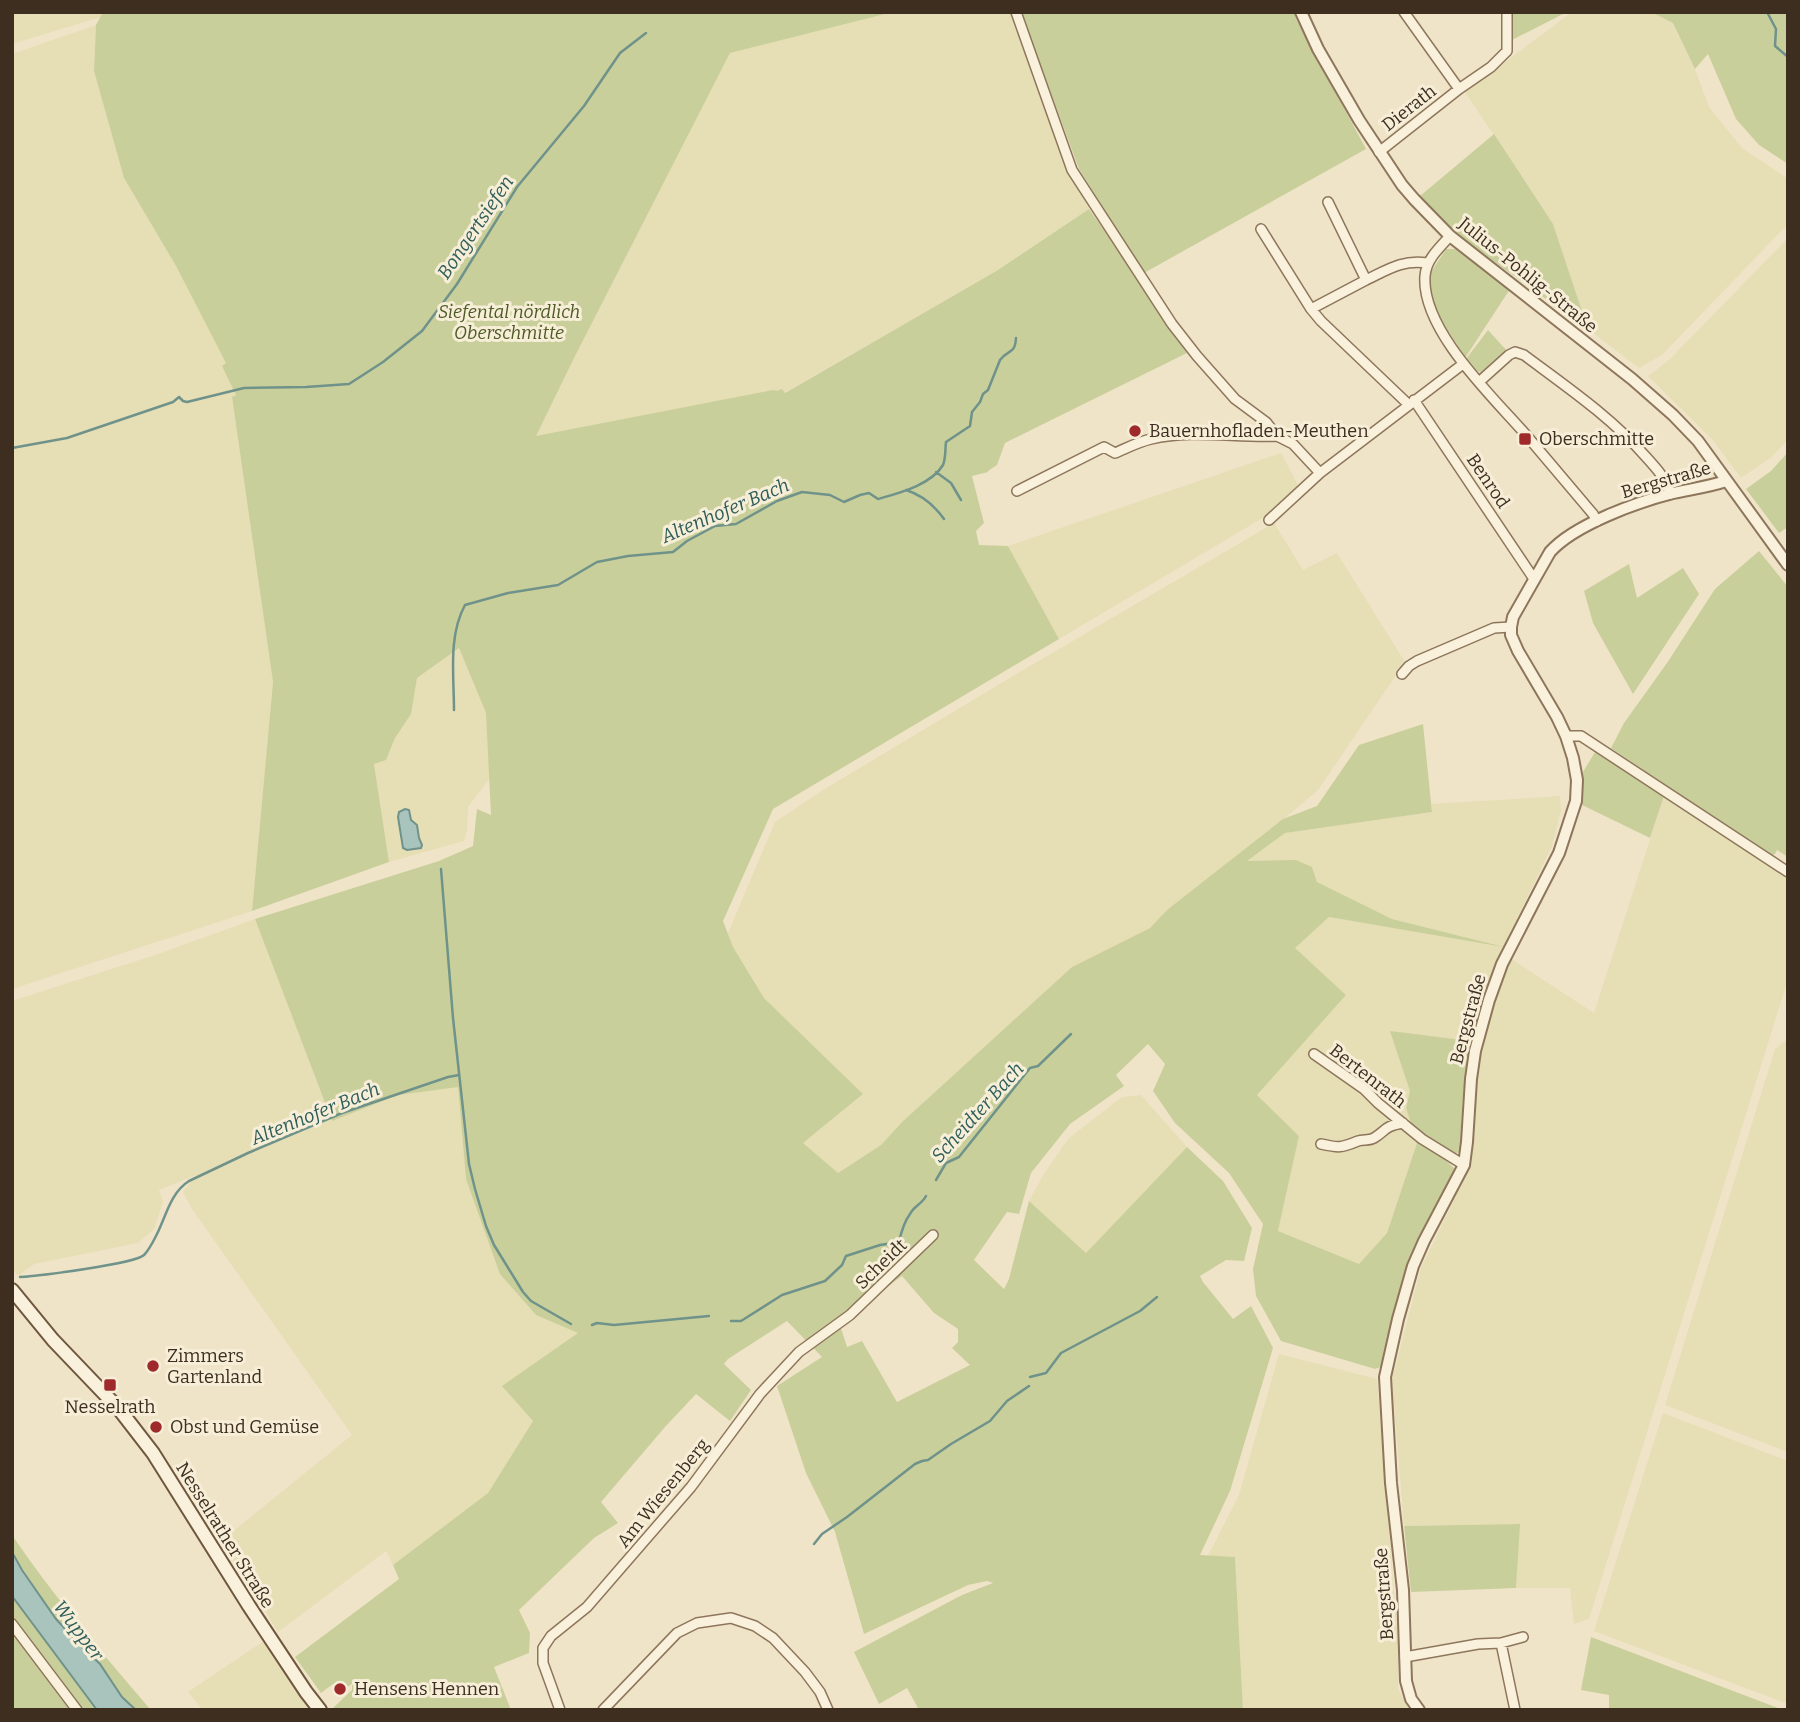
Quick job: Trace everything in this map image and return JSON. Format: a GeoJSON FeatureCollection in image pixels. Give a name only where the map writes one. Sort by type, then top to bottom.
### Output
{"type":"FeatureCollection","features":[{"type":"Feature","properties":{"kind":"main road","name":"Nesselrather Straße"},"geometry":{"type":"LineString","coordinates":[[12,1290],[53,1340],[119,1409],[153,1453],[249,1606],[320,1710]]}},
{"type":"Feature","properties":{"kind":"street"},"geometry":{"type":"LineString","coordinates":[[1016,12],[1072,170],[1172,324],[1235,399],[1266,422],[1278,436],[1293,444],[1320,472]]}},
{"type":"Feature","properties":{"kind":"street","name":"Julius-Pohlig-Straße"},"geometry":{"type":"LineString","coordinates":[[1301,12],[1318,49],[1359,120],[1402,185],[1450,236],[1663,406],[1698,441],[1788,565]]}},
{"type":"Feature","properties":{"kind":"street","name":"Dierath"},"geometry":{"type":"LineString","coordinates":[[1404,12],[1459,89]]}},
{"type":"Feature","properties":{"kind":"street","name":"Dierath"},"geometry":{"type":"LineString","coordinates":[[1379,152],[1491,67],[1507,51],[1507,12]]}},
{"type":"Feature","properties":{"kind":"street"},"geometry":{"type":"LineString","coordinates":[[1328,202],[1366,280]]}},
{"type":"Feature","properties":{"kind":"street"},"geometry":{"type":"LineString","coordinates":[[1261,229],[1321,321],[1411,402]]}},
{"type":"Feature","properties":{"kind":"street"},"geometry":{"type":"LineString","coordinates":[[1450,236],[1427,263],[1427,297],[1433,317],[1463,364],[1597,521]]}},
{"type":"Feature","properties":{"kind":"street"},"geometry":{"type":"LineString","coordinates":[[1311,309],[1394,266],[1414,261],[1427,263]]}},
{"type":"Feature","properties":{"kind":"street"},"geometry":{"type":"LineString","coordinates":[[1479,382],[1509,355],[1515,352],[1524,355],[1615,424],[1663,476],[1671,494]]}},
{"type":"Feature","properties":{"kind":"street"},"geometry":{"type":"LineString","coordinates":[[1269,520],[1320,472],[1463,364]]}},
{"type":"Feature","properties":{"kind":"street","name":"Benrod"},"geometry":{"type":"LineString","coordinates":[[1411,402],[1534,579]]}},
{"type":"Feature","properties":{"kind":"street"},"geometry":{"type":"LineString","coordinates":[[1017,491],[1104,447],[1115,453],[1152,439],[1177,435],[1278,436]]}},
{"type":"Feature","properties":{"kind":"street","name":"Bergstraße"},"geometry":{"type":"LineString","coordinates":[[1419,1710],[1411,1699],[1406,1682],[1403,1590],[1391,1483],[1385,1377],[1413,1266],[1423,1241],[1464,1165],[1471,1079],[1481,1024],[1502,964],[1559,853],[1576,800],[1577,780],[1566,736],[1518,651],[1511,635],[1513,617],[1557,544],[1624,509],[1726,481]]}},
{"type":"Feature","properties":{"kind":"street"},"geometry":{"type":"LineString","coordinates":[[1402,674],[1417,661],[1494,628],[1511,627]]}},
{"type":"Feature","properties":{"kind":"street"},"geometry":{"type":"LineString","coordinates":[[1566,736],[1581,736],[1590,741],[1788,872]]}},
{"type":"Feature","properties":{"kind":"street","name":"Bertenrath"},"geometry":{"type":"LineString","coordinates":[[1314,1054],[1364,1089],[1422,1139],[1464,1165]]}},
{"type":"Feature","properties":{"kind":"street","name":"Bertenrath"},"geometry":{"type":"LineString","coordinates":[[1321,1144],[1350,1146],[1360,1140],[1372,1140],[1390,1125],[1403,1123]]}},
{"type":"Feature","properties":{"kind":"street","name":"Scheidt"},"geometry":{"type":"LineString","coordinates":[[850,1315],[933,1235]]}},
{"type":"Feature","properties":{"kind":"street","name":"Am Wiesenberg"},"geometry":{"type":"LineString","coordinates":[[547,1710],[560,1708],[543,1663],[543,1648],[551,1636],[587,1607],[603,1589],[691,1486],[760,1394],[799,1352],[850,1315]]}},
{"type":"Feature","properties":{"kind":"street"},"geometry":{"type":"LineString","coordinates":[[603,1710],[677,1633],[697,1623],[731,1618],[755,1626],[773,1638],[805,1672],[820,1692],[828,1710]]}},
{"type":"Feature","properties":{"kind":"street"},"geometry":{"type":"LineString","coordinates":[[12,1624],[77,1710]]}},
{"type":"Feature","properties":{"kind":"street"},"geometry":{"type":"LineString","coordinates":[[1405,1657],[1478,1644],[1501,1643],[1523,1637]]}},
{"type":"Feature","properties":{"kind":"street"},"geometry":{"type":"LineString","coordinates":[[1501,1643],[1515,1710]]}},
{"type":"Feature","properties":{"kind":"shaded area"},"geometry":{"type":"Polygon","coordinates":[[[12,12],[103,12],[101,17],[12,44],[12,12]]]}},
{"type":"Feature","properties":{"kind":"shaded area"},"geometry":{"type":"Polygon","coordinates":[[[893,12],[1010,12],[1065,164],[1089,209],[998,270],[782,394],[533,437],[730,53],[893,12]]]}},
{"type":"Feature","properties":{"kind":"shaded area"},"geometry":{"type":"Polygon","coordinates":[[[1572,12],[1651,12],[1673,23],[1695,69],[1709,107],[1742,148],[1788,179],[1788,224],[1662,355],[1639,368],[1588,329],[1553,224],[1465,92],[1572,12]]]}},
{"type":"Feature","properties":{"kind":"shaded area"},"geometry":{"type":"Polygon","coordinates":[[[96,25],[94,71],[124,178],[176,266],[243,394],[232,397],[273,682],[252,911],[12,989],[12,54],[96,25]]]}},
{"type":"Feature","properties":{"kind":"shaded area"},"geometry":{"type":"Polygon","coordinates":[[[1788,238],[1788,439],[1773,456],[1741,478],[1712,439],[1648,376],[1669,360],[1788,238]]]}},
{"type":"Feature","properties":{"kind":"shaded area"},"geometry":{"type":"Polygon","coordinates":[[[1281,453],[1299,487],[1266,516],[1059,639],[1008,546],[1281,453]]]}},
{"type":"Feature","properties":{"kind":"shaded area"},"geometry":{"type":"Polygon","coordinates":[[[1274,523],[1303,570],[1337,553],[1405,662],[1318,790],[1255,843],[1167,910],[1150,928],[1072,967],[902,1122],[881,1145],[838,1173],[803,1143],[863,1094],[764,998],[733,947],[728,933],[775,822],[823,790],[1018,673],[1274,523]]]}},
{"type":"Feature","properties":{"kind":"shaded area"},"geometry":{"type":"Polygon","coordinates":[[[459,648],[486,713],[490,778],[468,807],[464,841],[389,862],[374,763],[386,759],[395,738],[411,714],[417,678],[459,648]]]}},
{"type":"Feature","properties":{"kind":"shaded area"},"geometry":{"type":"Polygon","coordinates":[[[1560,796],[1561,811],[1552,846],[1501,952],[1482,998],[1470,1041],[1391,1032],[1410,1091],[1406,1108],[1418,1140],[1387,1233],[1359,1264],[1278,1231],[1299,1136],[1257,1095],[1346,995],[1294,948],[1329,917],[1491,944],[1392,919],[1317,882],[1312,867],[1246,861],[1285,833],[1432,812],[1432,804],[1560,796]]]}},
{"type":"Feature","properties":{"kind":"shaded area"},"geometry":{"type":"Polygon","coordinates":[[[1664,796],[1788,876],[1788,979],[1589,1619],[1574,1624],[1570,1588],[1516,1588],[1519,1524],[1404,1526],[1392,1379],[1421,1268],[1471,1165],[1479,1054],[1510,958],[1594,1013],[1664,796]]]}},
{"type":"Feature","properties":{"kind":"shaded area"},"geometry":{"type":"Polygon","coordinates":[[[255,919],[332,1121],[398,1095],[458,1086],[466,1179],[536,1315],[579,1333],[533,1421],[488,1493],[393,1565],[386,1551],[278,1632],[222,1540],[352,1435],[192,1209],[183,1192],[196,1175],[159,1190],[163,1202],[154,1229],[138,1243],[34,1264],[18,1276],[12,1269],[12,1001],[158,954],[255,919]]]}},
{"type":"Feature","properties":{"kind":"shaded area"},"geometry":{"type":"Polygon","coordinates":[[[1785,1041],[1788,1042],[1788,1452],[1665,1405],[1775,1049],[1785,1041]]]}},
{"type":"Feature","properties":{"kind":"shaded area"},"geometry":{"type":"Polygon","coordinates":[[[1141,1095],[1187,1147],[1086,1253],[1029,1201],[1068,1139],[1122,1097],[1141,1095]]]}},
{"type":"Feature","properties":{"kind":"shaded area"},"geometry":{"type":"Polygon","coordinates":[[[1279,1354],[1377,1379],[1398,1641],[1398,1689],[1409,1709],[1243,1710],[1235,1557],[1208,1556],[1239,1495],[1279,1354]]]}},
{"type":"Feature","properties":{"kind":"shaded area"},"geometry":{"type":"Polygon","coordinates":[[[1663,1413],[1788,1461],[1788,1704],[1594,1631],[1663,1413]]]}},
{"type":"Feature","properties":{"kind":"shaded area"},"geometry":{"type":"Polygon","coordinates":[[[264,1641],[311,1710],[203,1710],[188,1692],[264,1641]]]}},
{"type":"Feature","properties":{"kind":"green space","name":"Siefental nördlich Oberschmitte"},"geometry":{"type":"Polygon","coordinates":[[[103,12],[893,12],[730,53],[536,436],[773,390],[782,389],[785,393],[998,270],[1089,209],[1137,277],[1187,353],[1005,443],[997,465],[988,472],[972,476],[984,523],[976,531],[979,545],[1008,546],[1059,639],[773,809],[723,921],[733,947],[764,998],[863,1094],[803,1143],[838,1173],[881,1145],[902,1122],[1072,967],[1150,928],[1167,910],[1283,819],[1317,806],[1359,745],[1423,724],[1432,812],[1285,833],[1247,861],[1296,860],[1312,867],[1317,882],[1392,919],[1504,947],[1329,917],[1295,948],[1346,995],[1257,1095],[1299,1136],[1278,1231],[1359,1264],[1387,1233],[1418,1140],[1438,1153],[1455,1169],[1419,1239],[1403,1280],[1381,1367],[1375,1369],[1281,1341],[1256,1296],[1253,1269],[1263,1224],[1229,1173],[1175,1123],[1153,1091],[1165,1064],[1148,1044],[1116,1075],[1124,1086],[1070,1124],[1031,1173],[1019,1214],[1007,1212],[974,1260],[1004,1289],[1029,1201],[1086,1253],[1187,1147],[1223,1181],[1252,1228],[1244,1261],[1226,1260],[1200,1276],[1233,1319],[1251,1306],[1273,1348],[1230,1491],[1200,1555],[1235,1557],[1243,1710],[919,1710],[907,1688],[879,1704],[854,1652],[962,1595],[993,1583],[987,1581],[968,1585],[864,1634],[835,1532],[806,1473],[777,1386],[822,1357],[787,1321],[724,1364],[751,1390],[730,1421],[696,1394],[601,1502],[618,1523],[594,1538],[519,1610],[530,1633],[529,1653],[494,1667],[511,1710],[333,1710],[352,1690],[352,1684],[344,1689],[341,1684],[337,1687],[333,1684],[321,1693],[295,1657],[399,1579],[393,1565],[488,1493],[533,1421],[502,1386],[578,1333],[536,1315],[500,1274],[466,1179],[458,1087],[398,1095],[332,1121],[255,919],[439,861],[473,846],[477,809],[491,815],[486,713],[459,648],[417,678],[411,714],[395,738],[386,760],[374,764],[389,862],[252,911],[273,682],[232,397],[236,395],[222,366],[226,363],[176,266],[124,178],[94,71],[96,25],[103,12]],[[902,1276],[839,1322],[847,1347],[862,1341],[897,1402],[970,1365],[952,1348],[958,1342],[958,1329],[934,1313],[902,1276]]]}},
{"type":"Feature","properties":{"kind":"green space"},"geometry":{"type":"Polygon","coordinates":[[[1021,12],[1294,12],[1366,149],[1144,273],[1079,169],[1021,12]]]}},
{"type":"Feature","properties":{"kind":"green space"},"geometry":{"type":"Polygon","coordinates":[[[1513,12],[1567,12],[1512,40],[1513,12]]]}},
{"type":"Feature","properties":{"kind":"green space"},"geometry":{"type":"Polygon","coordinates":[[[1651,12],[1788,12],[1788,164],[1759,145],[1736,119],[1708,54],[1695,69],[1673,23],[1651,12]]]}},
{"type":"Feature","properties":{"kind":"green space"},"geometry":{"type":"Polygon","coordinates":[[[1494,134],[1553,224],[1588,329],[1454,233],[1420,196],[1494,134]]]}},
{"type":"Feature","properties":{"kind":"green space"},"geometry":{"type":"Polygon","coordinates":[[[1446,249],[1457,249],[1464,253],[1510,289],[1465,358],[1437,313],[1432,297],[1429,275],[1446,249]]]}},
{"type":"Feature","properties":{"kind":"green space"},"geometry":{"type":"Polygon","coordinates":[[[1488,330],[1508,352],[1483,373],[1476,371],[1466,359],[1488,330]]]}},
{"type":"Feature","properties":{"kind":"green space"},"geometry":{"type":"Polygon","coordinates":[[[1788,452],[1788,527],[1779,533],[1746,489],[1771,471],[1788,452]]]}},
{"type":"Feature","properties":{"kind":"green space"},"geometry":{"type":"Polygon","coordinates":[[[1759,551],[1788,587],[1788,857],[1777,850],[1770,856],[1611,748],[1624,723],[1715,589],[1759,551]]]}},
{"type":"Feature","properties":{"kind":"green space"},"geometry":{"type":"Polygon","coordinates":[[[1629,564],[1637,598],[1683,568],[1699,594],[1633,694],[1593,623],[1584,591],[1629,564]]]}},
{"type":"Feature","properties":{"kind":"green space"},"geometry":{"type":"Polygon","coordinates":[[[1597,749],[1664,796],[1650,838],[1578,803],[1581,775],[1597,749]]]}},
{"type":"Feature","properties":{"kind":"green space"},"geometry":{"type":"Polygon","coordinates":[[[1390,1031],[1470,1041],[1463,1095],[1460,1152],[1453,1154],[1412,1126],[1406,1108],[1410,1091],[1390,1031]]]}},
{"type":"Feature","properties":{"kind":"green space"},"geometry":{"type":"Polygon","coordinates":[[[1520,1524],[1516,1588],[1411,1592],[1404,1526],[1520,1524]]]}},
{"type":"Feature","properties":{"kind":"green space"},"geometry":{"type":"Polygon","coordinates":[[[12,1535],[62,1603],[151,1710],[136,1710],[122,1697],[100,1664],[56,1619],[12,1552],[12,1535]]]}},
{"type":"Feature","properties":{"kind":"green space"},"geometry":{"type":"Polygon","coordinates":[[[12,1590],[104,1710],[12,1710],[12,1590]]]}},
{"type":"Feature","properties":{"kind":"green space"},"geometry":{"type":"Polygon","coordinates":[[[1591,1637],[1783,1710],[1609,1710],[1609,1695],[1581,1690],[1591,1637]]]}},
{"type":"Feature","properties":{"kind":"water"},"geometry":{"type":"Polygon","coordinates":[[[409,810],[411,820],[417,825],[421,848],[403,848],[398,817],[399,812],[409,810]]]}},
{"type":"Feature","properties":{"kind":"water"},"geometry":{"type":"Polygon","coordinates":[[[12,1552],[56,1619],[100,1664],[122,1697],[136,1710],[97,1710],[12,1596],[12,1552]]]}},
{"type":"Feature","properties":{"kind":"waterway"},"geometry":{"type":"LineString","coordinates":[[1767,12],[1776,29],[1775,46],[1788,57]]}},
{"type":"Feature","properties":{"kind":"waterway","name":"Bongertsiefen"},"geometry":{"type":"LineString","coordinates":[[12,448],[67,438],[173,402],[179,397],[187,402],[244,388],[349,384],[383,362],[422,331],[457,284],[517,187],[584,106],[620,53],[646,33]]}},
{"type":"Feature","properties":{"kind":"waterway","name":"Altenhofer Bach"},"geometry":{"type":"LineString","coordinates":[[454,710],[454,643],[465,605],[508,593],[558,585],[597,562],[673,552],[715,526],[736,524],[777,501],[802,492],[830,495],[844,502],[869,493],[878,499],[923,483],[943,465],[946,442],[970,426],[972,412],[988,390],[1000,360],[1013,350],[1016,338]]}},
{"type":"Feature","properties":{"kind":"waterway"},"geometry":{"type":"LineString","coordinates":[[936,472],[951,483],[961,500]]}},
{"type":"Feature","properties":{"kind":"waterway"},"geometry":{"type":"LineString","coordinates":[[906,490],[927,501],[944,519]]}},
{"type":"Feature","properties":{"kind":"waterway","name":"Scheidter Bach"},"geometry":{"type":"LineString","coordinates":[[441,869],[453,1018],[469,1164],[475,1189],[494,1245],[523,1292],[531,1301],[571,1324]]}},
{"type":"Feature","properties":{"kind":"waterway","name":"Scheidter Bach"},"geometry":{"type":"LineString","coordinates":[[936,1180],[946,1163],[959,1157],[1030,1068],[1038,1066],[1071,1034]]}},
{"type":"Feature","properties":{"kind":"waterway","name":"Altenhofer Bach"},"geometry":{"type":"LineString","coordinates":[[20,1277],[85,1269],[144,1255],[177,1192],[189,1181],[342,1113],[459,1075]]}},
{"type":"Feature","properties":{"kind":"waterway","name":"Scheidter Bach"},"geometry":{"type":"LineString","coordinates":[[731,1321],[741,1321],[782,1295],[825,1281],[842,1265],[846,1256],[899,1242],[908,1217],[926,1196]]}},
{"type":"Feature","properties":{"kind":"waterway"},"geometry":{"type":"LineString","coordinates":[[1030,1377],[1046,1373],[1061,1353],[1140,1311],[1157,1297]]}},
{"type":"Feature","properties":{"kind":"waterway","name":"Scheidter Bach"},"geometry":{"type":"LineString","coordinates":[[592,1325],[709,1316]]}},
{"type":"Feature","properties":{"kind":"waterway"},"geometry":{"type":"LineString","coordinates":[[814,1544],[822,1534],[915,1464],[928,1460],[990,1421],[1007,1401],[1029,1386]]}},
{"type":"Feature","properties":{"kind":"place","name":"Bauernhofladen-Meuthen"},"geometry":{"type":"Point","coordinates":[1135,431]}},
{"type":"Feature","properties":{"kind":"place","name":"Oberschmitte"},"geometry":{"type":"Point","coordinates":[1525,439]}},
{"type":"Feature","properties":{"kind":"place","name":"Zimmers Gartenland"},"geometry":{"type":"Point","coordinates":[153,1366]}},
{"type":"Feature","properties":{"kind":"place","name":"Nesselrath"},"geometry":{"type":"Point","coordinates":[110,1385]}},
{"type":"Feature","properties":{"kind":"place","name":"Obst und Gemüse"},"geometry":{"type":"Point","coordinates":[156,1427]}},
{"type":"Feature","properties":{"kind":"place","name":"Hensens Hennen"},"geometry":{"type":"Point","coordinates":[340,1689]}},
{"type":"Feature","properties":{"kind":"water label","name":"Wupper"},"geometry":{"type":"Point","coordinates":[79,1630]}}]}
